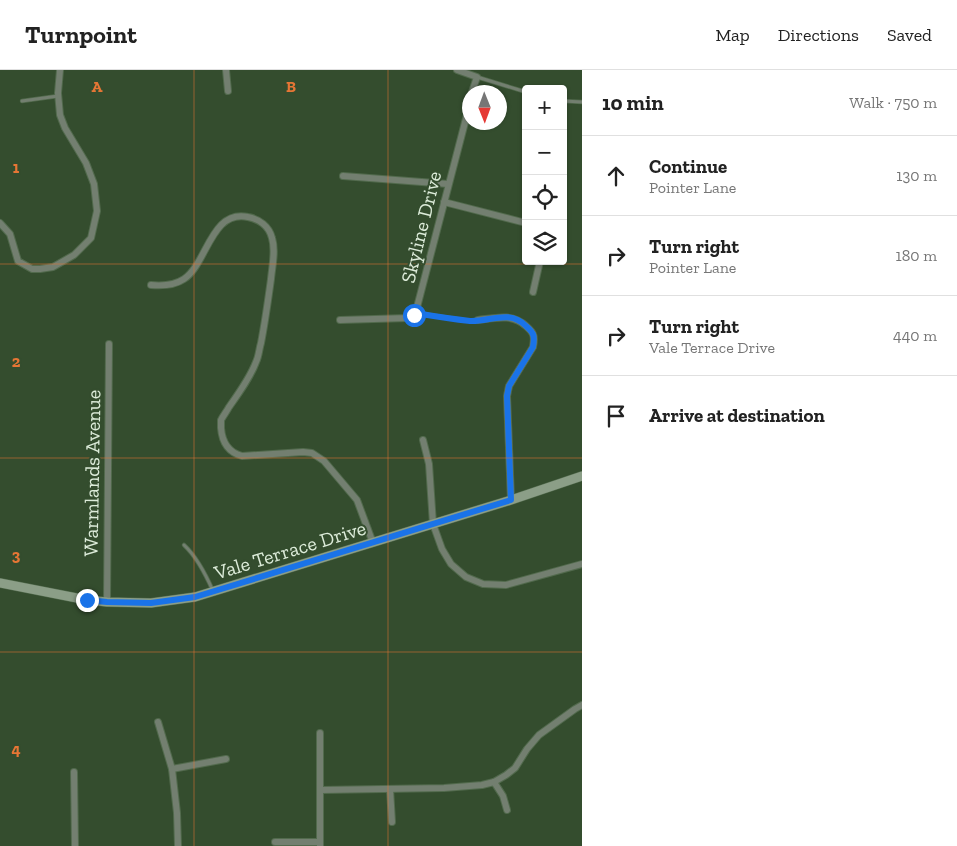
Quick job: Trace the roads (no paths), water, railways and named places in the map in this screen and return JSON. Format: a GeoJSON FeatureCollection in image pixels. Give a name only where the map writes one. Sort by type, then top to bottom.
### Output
{"type":"FeatureCollection","features":[{"type":"Feature","properties":{"kind":"main road","name":"Vale Terrace Drive"},"geometry":{"type":"LineString","coordinates":[[0,582],[87,600],[107,602],[151,603],[195,597],[511,500],[582,476]]}},
{"type":"Feature","properties":{"kind":"street"},"geometry":{"type":"LineString","coordinates":[[0,223],[10,234],[18,261],[32,269],[53,267],[74,255],[91,238],[97,210],[94,184],[86,163],[65,128],[60,115],[58,96],[60,70]]}},
{"type":"Feature","properties":{"kind":"street"},"geometry":{"type":"LineString","coordinates":[[226,70],[228,92]]}},
{"type":"Feature","properties":{"kind":"street"},"geometry":{"type":"LineString","coordinates":[[457,70],[476,77],[474,85]]}},
{"type":"Feature","properties":{"kind":"street","name":"Skyline Drive"},"geometry":{"type":"LineString","coordinates":[[340,320],[408,318],[414,315],[463,130]]}},
{"type":"Feature","properties":{"kind":"street"},"geometry":{"type":"LineString","coordinates":[[343,176],[448,184]]}},
{"type":"Feature","properties":{"kind":"street"},"geometry":{"type":"LineString","coordinates":[[444,202],[522,222]]}},
{"type":"Feature","properties":{"kind":"street"},"geometry":{"type":"LineString","coordinates":[[151,285],[159,286],[185,279],[199,262],[216,229],[228,220],[245,216],[257,219],[265,225],[272,239],[273,258],[265,323],[257,361],[221,420],[222,438],[227,448],[242,456],[303,452],[312,453],[324,461],[357,500],[373,543]]}},
{"type":"Feature","properties":{"kind":"street"},"geometry":{"type":"LineString","coordinates":[[533,292],[539,265]]}},
{"type":"Feature","properties":{"kind":"street"},"geometry":{"type":"LineString","coordinates":[[478,320],[507,317],[521,320],[532,331],[534,340],[533,347],[509,386],[507,396],[511,500]]}},
{"type":"Feature","properties":{"kind":"street","name":"Warmlands Avenue"},"geometry":{"type":"LineString","coordinates":[[107,602],[109,344]]}},
{"type":"Feature","properties":{"kind":"street"},"geometry":{"type":"LineString","coordinates":[[423,440],[429,464],[433,524],[442,548],[451,564],[466,577],[482,584],[506,586],[582,564]]}},
{"type":"Feature","properties":{"kind":"street"},"geometry":{"type":"LineString","coordinates":[[321,790],[444,788],[482,785],[494,782],[515,768],[539,735],[582,705]]}},
{"type":"Feature","properties":{"kind":"street"},"geometry":{"type":"LineString","coordinates":[[158,722],[172,769],[177,813],[178,846]]}},
{"type":"Feature","properties":{"kind":"street"},"geometry":{"type":"LineString","coordinates":[[275,842],[320,844],[320,733]]}},
{"type":"Feature","properties":{"kind":"street"},"geometry":{"type":"LineString","coordinates":[[172,769],[226,759]]}},
{"type":"Feature","properties":{"kind":"street"},"geometry":{"type":"LineString","coordinates":[[74,772],[75,846]]}},
{"type":"Feature","properties":{"kind":"street"},"geometry":{"type":"LineString","coordinates":[[494,782],[503,796],[507,810]]}},
{"type":"Feature","properties":{"kind":"street"},"geometry":{"type":"LineString","coordinates":[[390,788],[392,822]]}},
{"type":"Feature","properties":{"kind":"lane"},"geometry":{"type":"LineString","coordinates":[[476,77],[522,91]]}},
{"type":"Feature","properties":{"kind":"lane"},"geometry":{"type":"LineString","coordinates":[[22,101],[58,96]]}},
{"type":"Feature","properties":{"kind":"lane"},"geometry":{"type":"LineString","coordinates":[[567,101],[582,102]]}},
{"type":"Feature","properties":{"kind":"lane"},"geometry":{"type":"LineString","coordinates":[[415,313],[470,321],[478,320]]}},
{"type":"Feature","properties":{"kind":"lane"},"geometry":{"type":"LineString","coordinates":[[184,544],[198,563],[213,592]]}}]}
